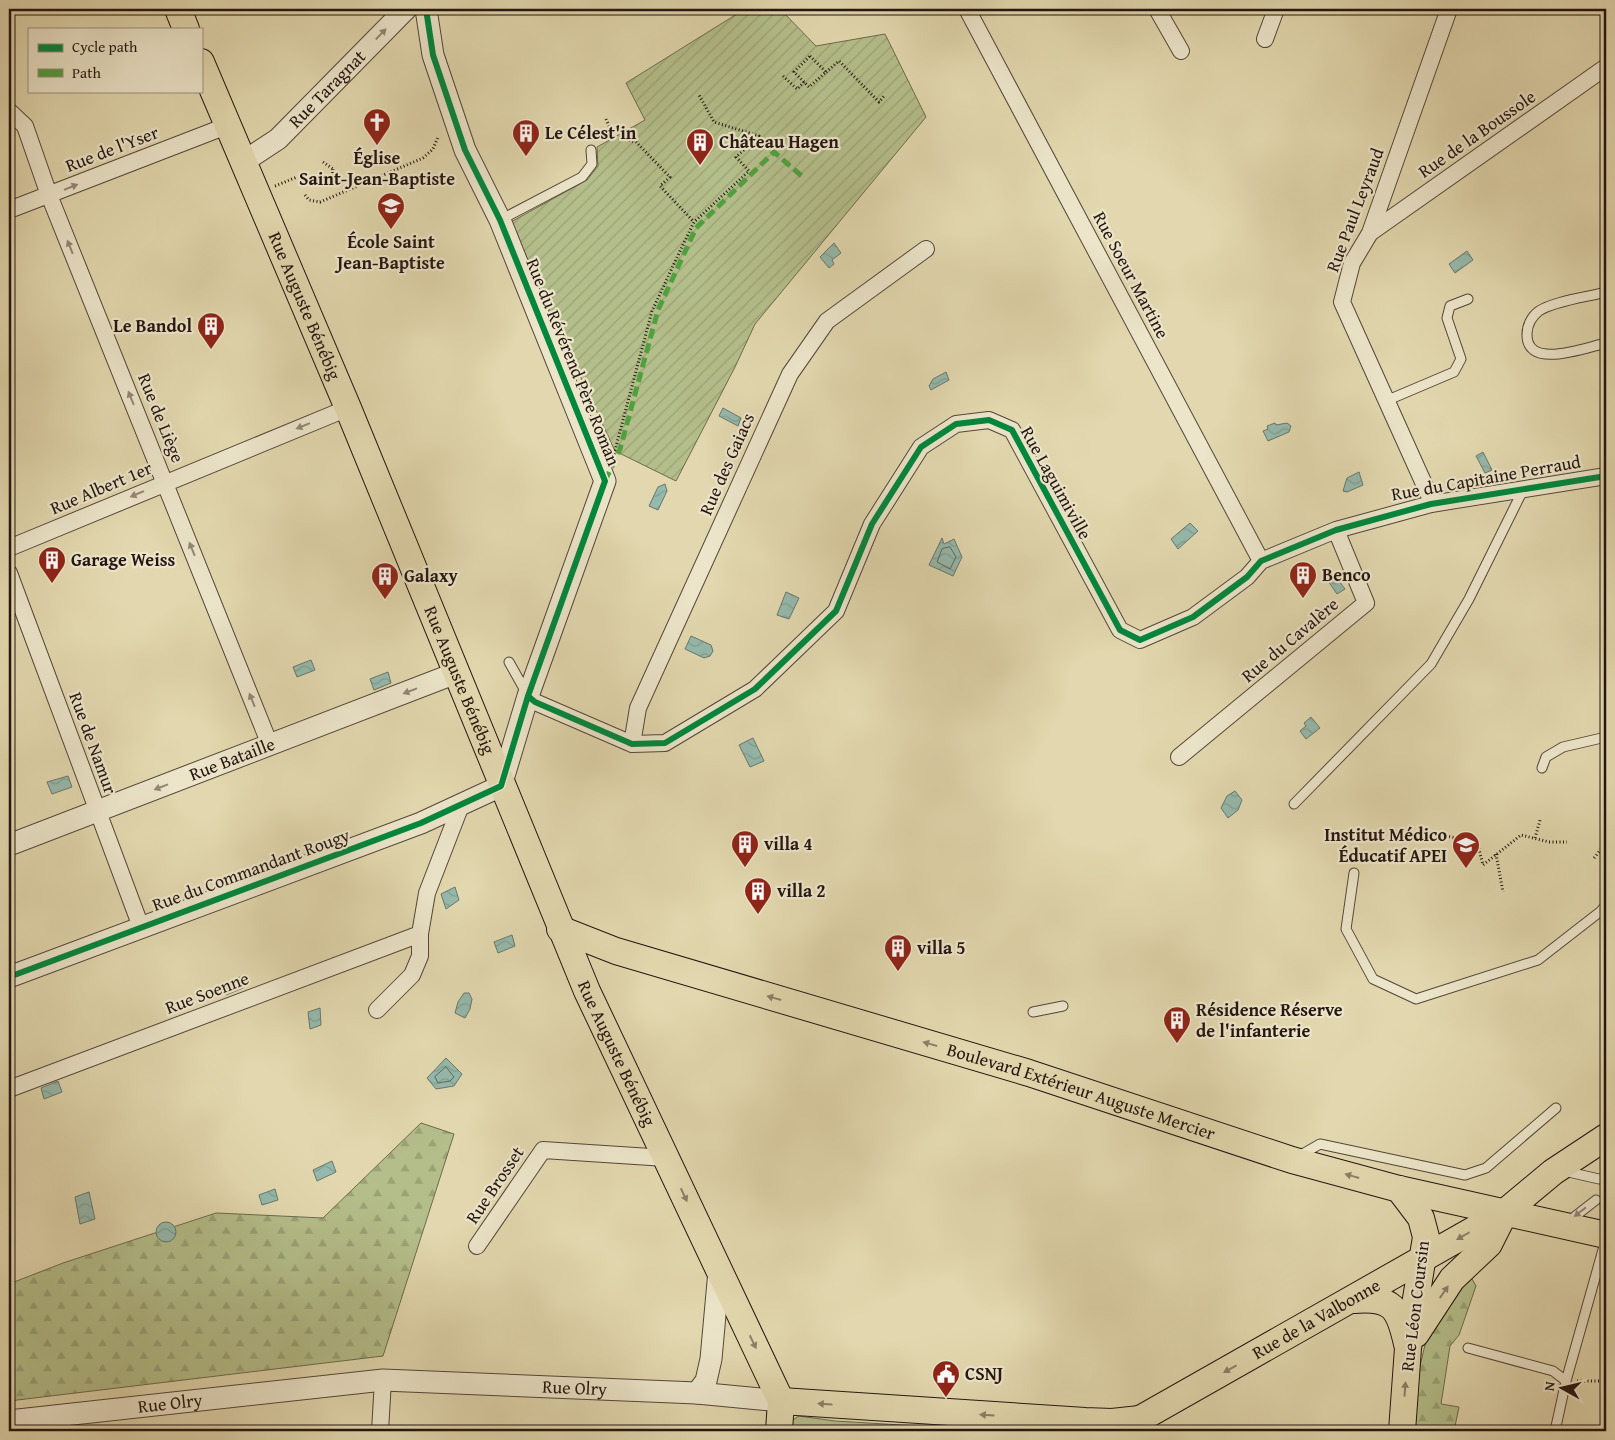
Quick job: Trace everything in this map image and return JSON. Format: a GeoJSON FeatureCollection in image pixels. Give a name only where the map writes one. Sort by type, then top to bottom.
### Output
{"type":"FeatureCollection","features":[{"type":"Feature","properties":{"kind":"main road"},"geometry":{"type":"LineString","coordinates":[[178,9],[186,28]]}},
{"type":"Feature","properties":{"kind":"main road","name":"Rue Auguste Bénébig"},"geometry":{"type":"LineString","coordinates":[[202,64],[348,408],[586,991],[782,1401]]}},
{"type":"Feature","properties":{"kind":"main road","name":"Boulevard Extérieur Auguste Mercier"},"geometry":{"type":"LineString","coordinates":[[560,929],[616,951],[1029,1073],[1292,1160],[1399,1189],[1606,1235]]}},
{"type":"Feature","properties":{"kind":"main road"},"geometry":{"type":"LineString","coordinates":[[586,991],[588,967],[596,960],[616,951]]}},
{"type":"Feature","properties":{"kind":"main road"},"geometry":{"type":"LineString","coordinates":[[1408,1348],[1452,1279],[1489,1244],[1505,1212],[1553,1172],[1606,1137]]}},
{"type":"Feature","properties":{"kind":"main road","name":"Rue Léon Coursin"},"geometry":{"type":"LineString","coordinates":[[1399,1189],[1421,1218],[1426,1236],[1424,1259],[1408,1348],[1402,1431]]}},
{"type":"Feature","properties":{"kind":"main road","name":"Rue de la Valbonne"},"geometry":{"type":"LineString","coordinates":[[1137,1425],[1505,1212]]}},
{"type":"Feature","properties":{"kind":"main road"},"geometry":{"type":"LineString","coordinates":[[1354,1300],[1376,1298],[1396,1310],[1402,1323],[1408,1348]]}},
{"type":"Feature","properties":{"kind":"main road"},"geometry":{"type":"LineString","coordinates":[[779,1431],[782,1401]]}},
{"type":"Feature","properties":{"kind":"main road","name":"Rue Olry"},"geometry":{"type":"LineString","coordinates":[[782,1401],[1137,1425]]}},
{"type":"Feature","properties":{"kind":"street","name":"Rue Taragnat"},"geometry":{"type":"LineString","coordinates":[[243,162],[278,139],[406,9]]}},
{"type":"Feature","properties":{"kind":"street","name":"Rue du Révérend Père Roman"},"geometry":{"type":"LineString","coordinates":[[426,9],[433,55],[465,150],[500,220],[605,481],[528,696],[501,786]]}},
{"type":"Feature","properties":{"kind":"street","name":"Rue Soeur Martine"},"geometry":{"type":"LineString","coordinates":[[967,9],[1261,561]]}},
{"type":"Feature","properties":{"kind":"street"},"geometry":{"type":"LineString","coordinates":[[1157,9],[1181,51]]}},
{"type":"Feature","properties":{"kind":"street"},"geometry":{"type":"LineString","coordinates":[[1265,39],[1276,9]]}},
{"type":"Feature","properties":{"kind":"street","name":"Rue Paul Leyraud"},"geometry":{"type":"LineString","coordinates":[[1431,504],[1429,495],[1388,400],[1342,302],[1352,263],[1370,233],[1449,9]]}},
{"type":"Feature","properties":{"kind":"street","name":"Rue de la Boussole"},"geometry":{"type":"LineString","coordinates":[[1370,233],[1606,67]]}},
{"type":"Feature","properties":{"kind":"street","name":"Rue de Liège"},"geometry":{"type":"LineString","coordinates":[[9,111],[25,126],[49,195],[166,482],[270,745]]}},
{"type":"Feature","properties":{"kind":"street","name":"Rue de l'Yser"},"geometry":{"type":"LineString","coordinates":[[9,210],[229,125]]}},
{"type":"Feature","properties":{"kind":"street","name":"Rue des Gaiacs"},"geometry":{"type":"LineString","coordinates":[[632,744],[638,708],[790,374],[827,321],[926,249]]}},
{"type":"Feature","properties":{"kind":"street","name":"Rue Albert 1er"},"geometry":{"type":"LineString","coordinates":[[9,548],[348,408]]}},
{"type":"Feature","properties":{"kind":"street","name":"Rue Laguimiville"},"geometry":{"type":"LineString","coordinates":[[528,696],[535,702],[632,744],[665,743],[755,689],[836,611],[872,524],[921,448],[956,424],[989,420],[1012,430],[1120,630],[1140,640],[1193,617],[1247,577],[1261,561]]}},
{"type":"Feature","properties":{"kind":"street","name":"Rue du Capitaine Perraud"},"geometry":{"type":"LineString","coordinates":[[1261,561],[1336,530],[1431,504],[1606,476]]}},
{"type":"Feature","properties":{"kind":"street","name":"Rue du Cavalère"},"geometry":{"type":"LineString","coordinates":[[1179,758],[1366,603],[1336,530]]}},
{"type":"Feature","properties":{"kind":"street","name":"Rue de Namur"},"geometry":{"type":"LineString","coordinates":[[9,573],[141,927]]}},
{"type":"Feature","properties":{"kind":"street","name":"Rue Bataille"},"geometry":{"type":"LineString","coordinates":[[9,845],[456,673]]}},
{"type":"Feature","properties":{"kind":"street","name":"Rue du Commandant Rougy"},"geometry":{"type":"LineString","coordinates":[[9,977],[421,823],[501,786]]}},
{"type":"Feature","properties":{"kind":"street"},"geometry":{"type":"LineString","coordinates":[[377,1010],[412,975],[420,956],[420,934],[428,893],[460,805]]}},
{"type":"Feature","properties":{"kind":"street","name":"Rue Soenne"},"geometry":{"type":"LineString","coordinates":[[9,1089],[420,934]]}},
{"type":"Feature","properties":{"kind":"street","name":"Rue Brosset"},"geometry":{"type":"LineString","coordinates":[[477,1246],[544,1150],[666,1158]]}},
{"type":"Feature","properties":{"kind":"street"},"geometry":{"type":"LineString","coordinates":[[697,1393],[706,1381],[711,1359],[719,1271]]}},
{"type":"Feature","properties":{"kind":"street"},"geometry":{"type":"LineString","coordinates":[[380,1431],[383,1380]]}},
{"type":"Feature","properties":{"kind":"street","name":"Rue Olry"},"geometry":{"type":"LineString","coordinates":[[9,1421],[383,1380],[697,1393],[782,1401]]}},
{"type":"Feature","properties":{"kind":"lane"},"geometry":{"type":"LineString","coordinates":[[500,220],[582,177],[592,164],[591,150]]}},
{"type":"Feature","properties":{"kind":"lane"},"geometry":{"type":"LineString","coordinates":[[1606,292],[1542,310],[1530,321],[1527,334],[1531,346],[1545,356],[1606,343]]}},
{"type":"Feature","properties":{"kind":"lane"},"geometry":{"type":"LineString","coordinates":[[1388,400],[1454,372],[1461,359],[1447,318],[1450,306],[1468,299]]}},
{"type":"Feature","properties":{"kind":"lane"},"geometry":{"type":"LineString","coordinates":[[1294,804],[1431,664],[1469,599],[1523,490]]}},
{"type":"Feature","properties":{"kind":"lane"},"geometry":{"type":"LineString","coordinates":[[508,662],[528,696]]}},
{"type":"Feature","properties":{"kind":"lane"},"geometry":{"type":"LineString","coordinates":[[1542,768],[1546,757],[1562,747],[1606,737]]}},
{"type":"Feature","properties":{"kind":"lane"},"geometry":{"type":"LineString","coordinates":[[1354,873],[1346,929],[1373,979],[1416,999],[1538,960],[1601,912],[1606,905]]}},
{"type":"Feature","properties":{"kind":"lane"},"geometry":{"type":"LineString","coordinates":[[1033,1012],[1062,1006]]}},
{"type":"Feature","properties":{"kind":"lane"},"geometry":{"type":"LineString","coordinates":[[1292,1160],[1320,1144],[1465,1175],[1486,1168],[1556,1108]]}},
{"type":"Feature","properties":{"kind":"lane"},"geometry":{"type":"LineString","coordinates":[[1553,1172],[1565,1171],[1599,1179]]}},
{"type":"Feature","properties":{"kind":"lane"},"geometry":{"type":"LineString","coordinates":[[1563,1225],[1596,1200]]}},
{"type":"Feature","properties":{"kind":"lane"},"geometry":{"type":"LineString","coordinates":[[1555,1431],[1566,1381],[1606,1239]]}},
{"type":"Feature","properties":{"kind":"lane"},"geometry":{"type":"LineString","coordinates":[[1468,1348],[1553,1371],[1566,1381]]}},
{"type":"Feature","properties":{"kind":"path"},"geometry":{"type":"LineString","coordinates":[[826,72],[810,56],[794,72],[809,87],[826,72],[838,61],[879,102],[884,96]]}},
{"type":"Feature","properties":{"kind":"path"},"geometry":{"type":"LineString","coordinates":[[783,76],[797,89],[804,82]]}},
{"type":"Feature","properties":{"kind":"path"},"geometry":{"type":"LineString","coordinates":[[605,481],[652,311],[694,222],[749,171],[736,157],[759,136],[714,122],[699,95]]}},
{"type":"Feature","properties":{"kind":"path"},"geometry":{"type":"LineString","coordinates":[[606,119],[614,137],[636,142],[670,177],[660,186],[694,222]]}},
{"type":"Feature","properties":{"kind":"path"},"geometry":{"type":"LineString","coordinates":[[305,195],[309,200],[320,202],[423,158],[433,149],[438,136]]}},
{"type":"Feature","properties":{"kind":"path"},"geometry":{"type":"LineString","coordinates":[[323,162],[334,167],[332,180]]}},
{"type":"Feature","properties":{"kind":"path"},"geometry":{"type":"LineString","coordinates":[[1535,838],[1540,820]]}},
{"type":"Feature","properties":{"kind":"path"},"geometry":{"type":"LineString","coordinates":[[1425,832],[1477,842],[1483,865],[1521,835],[1567,842]]}},
{"type":"Feature","properties":{"kind":"path"},"geometry":{"type":"LineString","coordinates":[[1594,858],[1606,843]]}},
{"type":"Feature","properties":{"kind":"path"},"geometry":{"type":"LineString","coordinates":[[1496,854],[1503,892]]}},
{"type":"Feature","properties":{"kind":"path"},"geometry":{"type":"LineString","coordinates":[[1566,1381],[1606,1381]]}},
{"type":"Feature","properties":{"kind":"green space"},"geometry":{"type":"Polygon","coordinates":[[[745,9],[780,9],[816,46],[885,34],[926,117],[755,324],[676,481],[615,451],[509,223],[587,180],[598,166],[597,147],[645,120],[626,83],[745,9]]]}},
{"type":"Feature","properties":{"kind":"green space"},"geometry":{"type":"Polygon","coordinates":[[[421,1123],[454,1134],[383,1356],[9,1401],[9,1284],[63,1263],[216,1213],[323,1218],[421,1123]]]}},
{"type":"Feature","properties":{"kind":"green space"},"geometry":{"type":"Polygon","coordinates":[[[1471,1277],[1476,1286],[1459,1335],[1450,1346],[1441,1404],[1459,1407],[1454,1431],[1411,1431],[1418,1374],[1430,1324],[1471,1277]]]}},
{"type":"Feature","properties":{"kind":"green space"},"geometry":{"type":"Polygon","coordinates":[[[799,1416],[835,1421],[1002,1431],[791,1431],[791,1421],[799,1416]]]}},
{"type":"Feature","properties":{"kind":"water"},"geometry":{"type":"Polygon","coordinates":[[[834,243],[841,253],[832,260],[834,264],[829,268],[820,257],[834,243]]]}},
{"type":"Feature","properties":{"kind":"water"},"geometry":{"type":"Polygon","coordinates":[[[1467,251],[1473,260],[1455,273],[1449,264],[1467,251]]]}},
{"type":"Feature","properties":{"kind":"water"},"geometry":{"type":"Polygon","coordinates":[[[946,372],[949,380],[931,390],[929,386],[933,379],[946,372]]]}},
{"type":"Feature","properties":{"kind":"water"},"geometry":{"type":"Polygon","coordinates":[[[723,408],[741,418],[738,426],[719,416],[723,408]]]}},
{"type":"Feature","properties":{"kind":"water"},"geometry":{"type":"Polygon","coordinates":[[[1275,423],[1276,425],[1287,423],[1291,426],[1289,432],[1268,441],[1263,431],[1268,429],[1267,426],[1275,423]]]}},
{"type":"Feature","properties":{"kind":"water"},"geometry":{"type":"Polygon","coordinates":[[[1483,452],[1492,470],[1485,473],[1476,456],[1483,452]]]}},
{"type":"Feature","properties":{"kind":"water"},"geometry":{"type":"Polygon","coordinates":[[[1359,472],[1363,485],[1347,492],[1343,491],[1347,478],[1359,472]]]}},
{"type":"Feature","properties":{"kind":"water"},"geometry":{"type":"Polygon","coordinates":[[[665,484],[667,491],[658,510],[649,506],[658,487],[665,484]]]}},
{"type":"Feature","properties":{"kind":"water"},"geometry":{"type":"Polygon","coordinates":[[[1190,523],[1198,531],[1178,549],[1171,539],[1190,523]]]}},
{"type":"Feature","properties":{"kind":"water"},"geometry":{"type":"Polygon","coordinates":[[[942,538],[944,544],[954,539],[962,557],[953,576],[929,565],[942,538]]]}},
{"type":"Feature","properties":{"kind":"water"},"geometry":{"type":"Polygon","coordinates":[[[1333,573],[1345,589],[1337,594],[1326,578],[1333,573]]]}},
{"type":"Feature","properties":{"kind":"water"},"geometry":{"type":"Polygon","coordinates":[[[786,592],[799,598],[789,619],[777,615],[786,592]]]}},
{"type":"Feature","properties":{"kind":"water"},"geometry":{"type":"Polygon","coordinates":[[[691,636],[711,645],[713,651],[710,656],[704,658],[685,649],[691,636]]]}},
{"type":"Feature","properties":{"kind":"water"},"geometry":{"type":"Polygon","coordinates":[[[311,660],[315,670],[297,677],[293,667],[311,660]]]}},
{"type":"Feature","properties":{"kind":"water"},"geometry":{"type":"Polygon","coordinates":[[[388,672],[391,683],[374,690],[370,679],[388,672]]]}},
{"type":"Feature","properties":{"kind":"water"},"geometry":{"type":"Polygon","coordinates":[[[1311,717],[1320,728],[1306,739],[1300,731],[1306,726],[1304,723],[1311,717]]]}},
{"type":"Feature","properties":{"kind":"water"},"geometry":{"type":"Polygon","coordinates":[[[753,738],[764,761],[750,767],[739,745],[753,738]]]}},
{"type":"Feature","properties":{"kind":"water"},"geometry":{"type":"Polygon","coordinates":[[[68,776],[72,787],[52,794],[47,782],[68,776]]]}},
{"type":"Feature","properties":{"kind":"water"},"geometry":{"type":"Polygon","coordinates":[[[1235,791],[1242,800],[1238,810],[1228,818],[1221,808],[1227,796],[1235,791]]]}},
{"type":"Feature","properties":{"kind":"water"},"geometry":{"type":"Polygon","coordinates":[[[455,887],[459,900],[446,909],[441,894],[455,887]]]}},
{"type":"Feature","properties":{"kind":"water"},"geometry":{"type":"Polygon","coordinates":[[[512,935],[515,946],[498,953],[494,942],[512,935]]]}},
{"type":"Feature","properties":{"kind":"water"},"geometry":{"type":"Polygon","coordinates":[[[240,977],[243,988],[226,995],[222,984],[240,977]]]}},
{"type":"Feature","properties":{"kind":"water"},"geometry":{"type":"Polygon","coordinates":[[[464,993],[469,993],[472,999],[470,1009],[465,1018],[455,1013],[458,1002],[464,993]]]}},
{"type":"Feature","properties":{"kind":"water"},"geometry":{"type":"Polygon","coordinates":[[[320,1008],[321,1025],[310,1029],[308,1012],[320,1008]]]}},
{"type":"Feature","properties":{"kind":"water"},"geometry":{"type":"Polygon","coordinates":[[[446,1058],[462,1074],[454,1086],[436,1089],[427,1078],[446,1058]]]}},
{"type":"Feature","properties":{"kind":"water"},"geometry":{"type":"Polygon","coordinates":[[[58,1081],[62,1092],[44,1099],[41,1088],[58,1081]]]}},
{"type":"Feature","properties":{"kind":"water"},"geometry":{"type":"Polygon","coordinates":[[[332,1161],[336,1172],[317,1181],[313,1170],[332,1161]]]}},
{"type":"Feature","properties":{"kind":"water"},"geometry":{"type":"Polygon","coordinates":[[[275,1189],[278,1200],[262,1205],[259,1195],[275,1189]]]}},
{"type":"Feature","properties":{"kind":"water"},"geometry":{"type":"Polygon","coordinates":[[[89,1192],[95,1219],[80,1224],[75,1197],[89,1192]]]}},
{"type":"Feature","properties":{"kind":"water"},"geometry":{"type":"Polygon","coordinates":[[[162,1222],[170,1222],[176,1228],[176,1236],[170,1242],[162,1242],[156,1236],[156,1228],[162,1222]]]}},
{"type":"Feature","properties":{"kind":"marked path"},"geometry":{"type":"LineString","coordinates":[[605,481],[620,449],[658,310],[696,228],[774,152],[804,178]]}},
{"type":"Feature","properties":{"kind":"cycle path"},"geometry":{"type":"LineString","coordinates":[[9,977],[421,823],[501,786],[528,696],[605,481],[500,220],[465,150],[433,55],[426,9]]}},
{"type":"Feature","properties":{"kind":"cycle path"},"geometry":{"type":"LineString","coordinates":[[528,696],[535,702],[632,744],[665,743],[755,689],[836,611],[872,524],[921,447],[956,424],[989,420],[1012,430],[1120,630],[1140,640],[1193,617],[1247,577],[1261,561],[1336,530],[1431,504],[1606,476]]}},
{"type":"Feature","properties":{"kind":"place","name":"Église Saint-Jean-Baptiste"},"geometry":{"type":"Point","coordinates":[377,146]}},
{"type":"Feature","properties":{"kind":"place","name":"Le Célest'in"},"geometry":{"type":"Point","coordinates":[526,157]}},
{"type":"Feature","properties":{"kind":"place","name":"Château Hagen"},"geometry":{"type":"Point","coordinates":[700,166]}},
{"type":"Feature","properties":{"kind":"place","name":"École Saint Jean-Baptiste"},"geometry":{"type":"Point","coordinates":[391,230]}},
{"type":"Feature","properties":{"kind":"place","name":"Le Bandol"},"geometry":{"type":"Point","coordinates":[211,350]}},
{"type":"Feature","properties":{"kind":"place","name":"Garage Weiss"},"geometry":{"type":"Point","coordinates":[52,584]}},
{"type":"Feature","properties":{"kind":"place","name":"Benco"},"geometry":{"type":"Point","coordinates":[1303,599]}},
{"type":"Feature","properties":{"kind":"place","name":"Galaxy"},"geometry":{"type":"Point","coordinates":[385,600]}},
{"type":"Feature","properties":{"kind":"place","name":"villa 4"},"geometry":{"type":"Point","coordinates":[745,868]}},
{"type":"Feature","properties":{"kind":"place","name":"Institut Médico Éducatif APEI"},"geometry":{"type":"Point","coordinates":[1466,869]}},
{"type":"Feature","properties":{"kind":"place","name":"villa 2"},"geometry":{"type":"Point","coordinates":[758,915]}},
{"type":"Feature","properties":{"kind":"place","name":"villa 5"},"geometry":{"type":"Point","coordinates":[898,972]}},
{"type":"Feature","properties":{"kind":"place","name":"Résidence Réserve de l'infanterie"},"geometry":{"type":"Point","coordinates":[1177,1044]}},
{"type":"Feature","properties":{"kind":"place","name":"CSNJ"},"geometry":{"type":"Point","coordinates":[946,1398]}}]}
